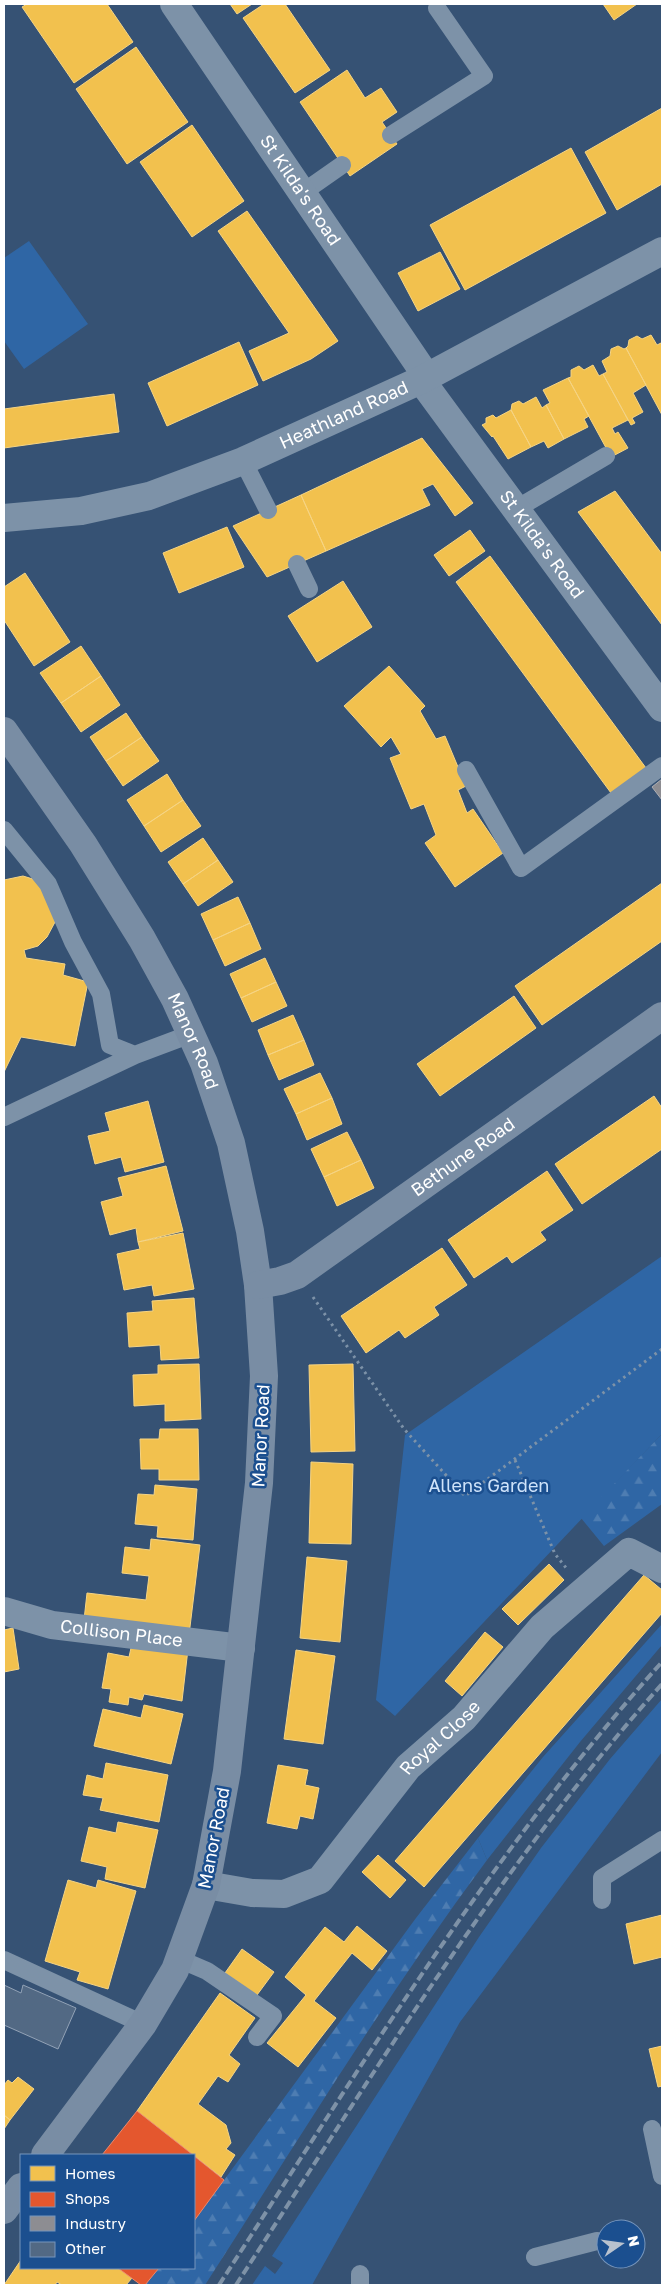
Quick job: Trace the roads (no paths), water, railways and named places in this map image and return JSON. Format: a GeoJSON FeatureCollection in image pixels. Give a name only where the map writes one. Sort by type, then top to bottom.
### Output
{"type":"FeatureCollection","features":[{"type":"Feature","properties":{"kind":"main road","name":"Manor Road"},"geometry":{"type":"LineString","coordinates":[[4,731],[83,844],[142,939],[175,999],[204,1063],[231,1143],[250,1231],[258,1284],[264,1376],[260,1473],[227,1771],[206,1885],[175,1970],[143,2024],[46,2154]]}},
{"type":"Feature","properties":{"kind":"main road","name":"Bethune Road"},"geometry":{"type":"LineString","coordinates":[[258,1284],[280,1281],[297,1275],[662,1016]]}},
{"type":"Feature","properties":{"kind":"main road"},"geometry":{"type":"LineString","coordinates":[[4,2210],[20,2188]]}},
{"type":"Feature","properties":{"kind":"street","name":"St Kilda's Road"},"geometry":{"type":"LineString","coordinates":[[174,4],[302,192],[424,378],[516,509],[662,708]]}},
{"type":"Feature","properties":{"kind":"street","name":"Heathland Road"},"geometry":{"type":"LineString","coordinates":[[4,518],[81,511],[149,496],[243,461],[424,378],[662,251]]}},
{"type":"Feature","properties":{"kind":"street","name":"Royal Close"},"geometry":{"type":"LineString","coordinates":[[206,1885],[252,1893],[284,1894],[320,1880],[408,1767],[464,1718],[542,1628],[629,1552],[662,1569]]}},
{"type":"Feature","properties":{"kind":"street","name":"Collison Place"},"geometry":{"type":"LineString","coordinates":[[4,1611],[52,1625],[241,1648]]}},
{"type":"Feature","properties":{"kind":"lane"},"geometry":{"type":"LineString","coordinates":[[390,135],[484,76],[437,8]]}},
{"type":"Feature","properties":{"kind":"lane"},"geometry":{"type":"LineString","coordinates":[[302,192],[342,164]]}},
{"type":"Feature","properties":{"kind":"lane"},"geometry":{"type":"LineString","coordinates":[[516,509],[606,456]]}},
{"type":"Feature","properties":{"kind":"lane"},"geometry":{"type":"LineString","coordinates":[[243,461],[268,510]]}},
{"type":"Feature","properties":{"kind":"lane"},"geometry":{"type":"LineString","coordinates":[[297,564],[309,589]]}},
{"type":"Feature","properties":{"kind":"lane"},"geometry":{"type":"LineString","coordinates":[[466,770],[522,868],[662,766]]}},
{"type":"Feature","properties":{"kind":"lane"},"geometry":{"type":"LineString","coordinates":[[4,830],[48,884],[73,942],[101,994],[110,1045],[135,1055]]}},
{"type":"Feature","properties":{"kind":"lane"},"geometry":{"type":"LineString","coordinates":[[4,1118],[135,1055],[191,1034]]}},
{"type":"Feature","properties":{"kind":"lane"},"geometry":{"type":"LineString","coordinates":[[602,1900],[602,1878],[662,1840]]}},
{"type":"Feature","properties":{"kind":"lane"},"geometry":{"type":"LineString","coordinates":[[179,1959],[207,1971],[273,2016],[257,2037]]}},
{"type":"Feature","properties":{"kind":"lane"},"geometry":{"type":"LineString","coordinates":[[4,1960],[143,2024]]}},
{"type":"Feature","properties":{"kind":"lane"},"geometry":{"type":"LineString","coordinates":[[652,2130],[662,2176]]}},
{"type":"Feature","properties":{"kind":"lane"},"geometry":{"type":"LineString","coordinates":[[536,2257],[596,2241]]}},
{"type":"Feature","properties":{"kind":"railway"},"geometry":{"type":"LineString","coordinates":[[219,2285],[375,2044],[483,1886],[540,1809],[662,1662]]}},
{"type":"Feature","properties":{"kind":"railway"},"geometry":{"type":"LineString","coordinates":[[236,2285],[386,2053],[490,1901],[602,1754],[662,1684]]}},
{"type":"Feature","properties":{"kind":"park label","name":"Allens Garden"},"geometry":{"type":"Point","coordinates":[489,1486]}}]}
